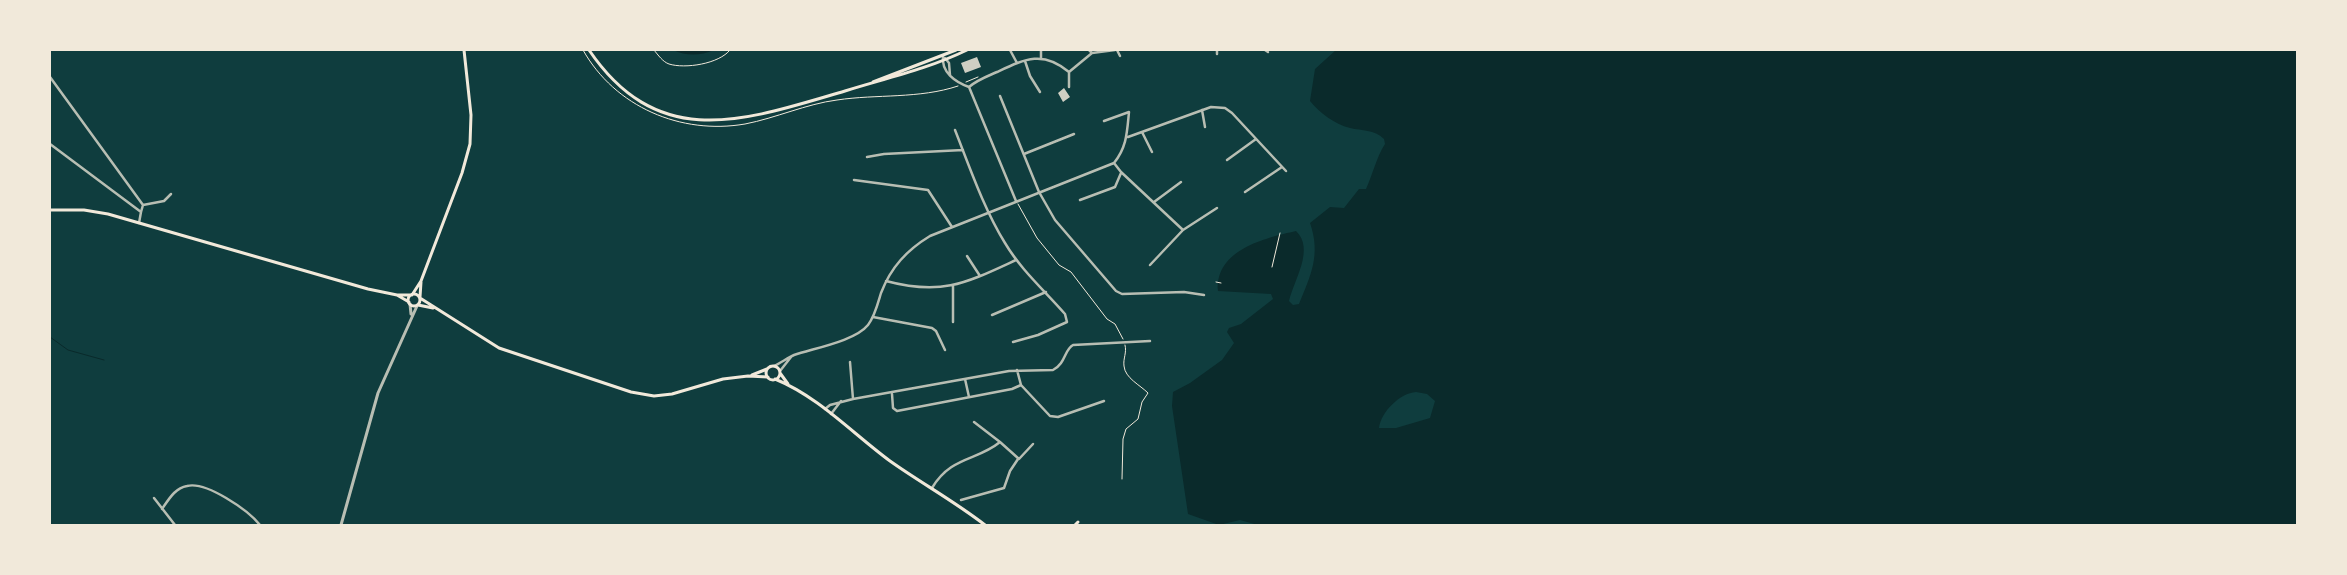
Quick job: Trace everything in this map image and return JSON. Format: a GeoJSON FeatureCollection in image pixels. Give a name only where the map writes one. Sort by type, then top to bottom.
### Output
{"type":"FeatureCollection","features":[{"type":"Feature","properties":{"kind":"main road"},"geometry":{"type":"LineString","coordinates":[[409,303],[411,295],[421,281],[462,173],[470,144],[471,115],[464,50]]}},
{"type":"Feature","properties":{"kind":"main road"},"geometry":{"type":"LineString","coordinates":[[589,50],[612,79],[634,97],[669,114],[698,120],[726,121],[758,116],[942,62],[967,50]]}},
{"type":"Feature","properties":{"kind":"main road"},"geometry":{"type":"LineString","coordinates":[[870,83],[956,50]]}},
{"type":"Feature","properties":{"kind":"main road"},"geometry":{"type":"LineString","coordinates":[[50,210],[92,211],[339,281],[397,295],[416,294],[434,308],[508,352],[637,393],[654,396],[672,394],[711,382],[748,376],[776,379],[789,384],[888,459],[985,525]]}},
{"type":"Feature","properties":{"kind":"main road"},"geometry":{"type":"LineString","coordinates":[[417,305],[420,297],[421,281]]}},
{"type":"Feature","properties":{"kind":"main road"},"geometry":{"type":"LineString","coordinates":[[397,295],[409,303],[434,308]]}},
{"type":"Feature","properties":{"kind":"main road"},"geometry":{"type":"LineString","coordinates":[[748,376],[774,366],[789,384]]}},
{"type":"Feature","properties":{"kind":"main road"},"geometry":{"type":"LineString","coordinates":[[767,368],[768,377]]}},
{"type":"Feature","properties":{"kind":"main road"},"geometry":{"type":"LineString","coordinates":[[776,379],[780,372]]}},
{"type":"Feature","properties":{"kind":"street"},"geometry":{"type":"LineString","coordinates":[[1010,50],[1017,63]]}},
{"type":"Feature","properties":{"kind":"street"},"geometry":{"type":"LineString","coordinates":[[1041,50],[1041,58]]}},
{"type":"Feature","properties":{"kind":"street"},"geometry":{"type":"LineString","coordinates":[[1089,50],[1092,54]]}},
{"type":"Feature","properties":{"kind":"street"},"geometry":{"type":"LineString","coordinates":[[1069,72],[1092,54],[1116,50],[1120,56]]}},
{"type":"Feature","properties":{"kind":"street"},"geometry":{"type":"LineString","coordinates":[[943,56],[947,60],[950,75]]}},
{"type":"Feature","properties":{"kind":"street"},"geometry":{"type":"LineString","coordinates":[[943,56],[944,68],[950,75],[969,87],[1016,202]]}},
{"type":"Feature","properties":{"kind":"street"},"geometry":{"type":"LineString","coordinates":[[969,87],[1017,63],[1041,58],[1060,64],[1069,72],[1069,87]]}},
{"type":"Feature","properties":{"kind":"street"},"geometry":{"type":"LineString","coordinates":[[1025,60],[1030,76],[1040,92]]}},
{"type":"Feature","properties":{"kind":"street"},"geometry":{"type":"LineString","coordinates":[[50,77],[143,205]]}},
{"type":"Feature","properties":{"kind":"street"},"geometry":{"type":"LineString","coordinates":[[1000,96],[1039,192],[1055,220],[1116,291],[1122,294],[1184,292],[1204,295]]}},
{"type":"Feature","properties":{"kind":"street"},"geometry":{"type":"LineString","coordinates":[[1128,137],[1218,106],[1228,109],[1286,171]]}},
{"type":"Feature","properties":{"kind":"street"},"geometry":{"type":"LineString","coordinates":[[1202,110],[1205,127]]}},
{"type":"Feature","properties":{"kind":"street"},"geometry":{"type":"LineString","coordinates":[[774,366],[793,355],[858,334],[868,326],[886,281],[904,255],[916,245],[953,227],[1114,163],[1122,154],[1128,137],[1129,112],[1104,122]]}},
{"type":"Feature","properties":{"kind":"street"},"geometry":{"type":"LineString","coordinates":[[955,130],[990,212],[1006,244],[1016,260],[1065,314],[1067,322],[1038,335],[1013,342]]}},
{"type":"Feature","properties":{"kind":"street"},"geometry":{"type":"LineString","coordinates":[[1142,132],[1152,152]]}},
{"type":"Feature","properties":{"kind":"street"},"geometry":{"type":"LineString","coordinates":[[1024,154],[1074,134]]}},
{"type":"Feature","properties":{"kind":"street"},"geometry":{"type":"LineString","coordinates":[[1227,160],[1256,139]]}},
{"type":"Feature","properties":{"kind":"street"},"geometry":{"type":"LineString","coordinates":[[50,144],[141,212]]}},
{"type":"Feature","properties":{"kind":"street"},"geometry":{"type":"LineString","coordinates":[[867,157],[884,154],[963,150]]}},
{"type":"Feature","properties":{"kind":"street"},"geometry":{"type":"LineString","coordinates":[[1114,163],[1121,172],[1183,230]]}},
{"type":"Feature","properties":{"kind":"street"},"geometry":{"type":"LineString","coordinates":[[1245,192],[1282,167]]}},
{"type":"Feature","properties":{"kind":"street"},"geometry":{"type":"LineString","coordinates":[[1080,200],[1115,187],[1121,172]]}},
{"type":"Feature","properties":{"kind":"street"},"geometry":{"type":"LineString","coordinates":[[854,180],[928,190],[953,227]]}},
{"type":"Feature","properties":{"kind":"street"},"geometry":{"type":"LineString","coordinates":[[1154,202],[1181,182]]}},
{"type":"Feature","properties":{"kind":"street"},"geometry":{"type":"LineString","coordinates":[[143,205],[164,201],[170,194]]}},
{"type":"Feature","properties":{"kind":"street"},"geometry":{"type":"LineString","coordinates":[[139,223],[143,205]]}},
{"type":"Feature","properties":{"kind":"street"},"geometry":{"type":"LineString","coordinates":[[1150,265],[1183,230],[1217,208]]}},
{"type":"Feature","properties":{"kind":"street"},"geometry":{"type":"LineString","coordinates":[[967,256],[981,276]]}},
{"type":"Feature","properties":{"kind":"street"},"geometry":{"type":"LineString","coordinates":[[886,281],[928,288],[953,286],[1016,260]]}},
{"type":"Feature","properties":{"kind":"street"},"geometry":{"type":"LineString","coordinates":[[953,286],[953,322]]}},
{"type":"Feature","properties":{"kind":"street"},"geometry":{"type":"LineString","coordinates":[[992,315],[1046,292]]}},
{"type":"Feature","properties":{"kind":"street"},"geometry":{"type":"LineString","coordinates":[[409,303],[411,315]]}},
{"type":"Feature","properties":{"kind":"street"},"geometry":{"type":"LineString","coordinates":[[341,525],[378,393],[417,305]]}},
{"type":"Feature","properties":{"kind":"street"},"geometry":{"type":"LineString","coordinates":[[873,317],[932,328],[936,331],[945,350]]}},
{"type":"Feature","properties":{"kind":"street"},"geometry":{"type":"LineString","coordinates":[[825,410],[830,405],[842,400],[892,393],[1017,370],[1053,370],[1060,367],[1068,349],[1073,345],[1125,343],[1131,340],[1150,341]]}},
{"type":"Feature","properties":{"kind":"street"},"geometry":{"type":"LineString","coordinates":[[780,372],[793,355]]}},
{"type":"Feature","properties":{"kind":"street"},"geometry":{"type":"LineString","coordinates":[[850,362],[853,399]]}},
{"type":"Feature","properties":{"kind":"street"},"geometry":{"type":"LineString","coordinates":[[1017,370],[1021,385],[1047,414],[1054,418],[1104,400]]}},
{"type":"Feature","properties":{"kind":"street"},"geometry":{"type":"LineString","coordinates":[[965,379],[969,397]]}},
{"type":"Feature","properties":{"kind":"street"},"geometry":{"type":"LineString","coordinates":[[892,393],[893,408],[897,411],[1012,389],[1021,385]]}},
{"type":"Feature","properties":{"kind":"street"},"geometry":{"type":"LineString","coordinates":[[831,414],[842,400]]}},
{"type":"Feature","properties":{"kind":"street"},"geometry":{"type":"LineString","coordinates":[[974,422],[1019,459]]}},
{"type":"Feature","properties":{"kind":"street"},"geometry":{"type":"LineString","coordinates":[[932,488],[942,474],[962,460],[994,448],[1000,442]]}},
{"type":"Feature","properties":{"kind":"street"},"geometry":{"type":"LineString","coordinates":[[961,500],[1007,486],[1010,471],[1034,444]]}},
{"type":"Feature","properties":{"kind":"street"},"geometry":{"type":"LineString","coordinates":[[162,509],[180,488],[197,486],[236,503],[260,525]]}},
{"type":"Feature","properties":{"kind":"street"},"geometry":{"type":"LineString","coordinates":[[154,498],[176,525]]}},
{"type":"Feature","properties":{"kind":"path"},"geometry":{"type":"LineString","coordinates":[[583,50],[601,77],[637,106],[663,118],[704,126],[746,124],[835,100],[903,96],[944,90],[978,76]]}},
{"type":"Feature","properties":{"kind":"path"},"geometry":{"type":"LineString","coordinates":[[654,50],[665,61],[676,64],[708,63],[720,60],[730,50]]}},
{"type":"Feature","properties":{"kind":"path"},"geometry":{"type":"LineString","coordinates":[[1016,202],[1037,238],[1059,265],[1071,272],[1107,319],[1115,324],[1125,343],[1124,366],[1126,373],[1148,393],[1142,402],[1138,419],[1126,429],[1123,439],[1122,480]]}},
{"type":"Feature","properties":{"kind":"path"},"geometry":{"type":"LineString","coordinates":[[1272,267],[1280,233]]}},
{"type":"Feature","properties":{"kind":"path"},"geometry":{"type":"LineString","coordinates":[[1216,282],[1221,283]]}},
{"type":"Feature","properties":{"kind":"water"},"geometry":{"type":"Polygon","coordinates":[[[673,50],[714,50],[693,54],[673,50]]]}},
{"type":"Feature","properties":{"kind":"water"},"geometry":{"type":"Polygon","coordinates":[[[1336,50],[2297,50],[2297,525],[1258,525],[1240,520],[1219,525],[1188,514],[1172,406],[1173,392],[1190,383],[1222,360],[1234,343],[1227,332],[1229,328],[1241,324],[1273,299],[1271,294],[1218,291],[1219,277],[1225,265],[1244,248],[1257,242],[1296,231],[1304,247],[1302,265],[1289,301],[1293,305],[1299,304],[1311,274],[1315,255],[1315,245],[1310,223],[1330,207],[1344,208],[1359,189],[1366,189],[1385,144],[1384,139],[1376,133],[1338,124],[1323,114],[1310,101],[1315,69],[1336,50]],[[1410,393],[1392,404],[1383,416],[1379,428],[1396,428],[1430,418],[1435,401],[1427,394],[1410,393]]]}},
{"type":"Feature","properties":{"kind":"building"},"geometry":{"type":"Polygon","coordinates":[[[977,57],[981,67],[965,73],[961,63],[977,57]]]}},
{"type":"Feature","properties":{"kind":"building"},"geometry":{"type":"Polygon","coordinates":[[[1064,88],[1070,97],[1063,102],[1058,93],[1064,88]]]}},
{"type":"Feature","properties":{"kind":"waterway"},"geometry":{"type":"LineString","coordinates":[[50,337],[68,350],[104,360]]}}]}
